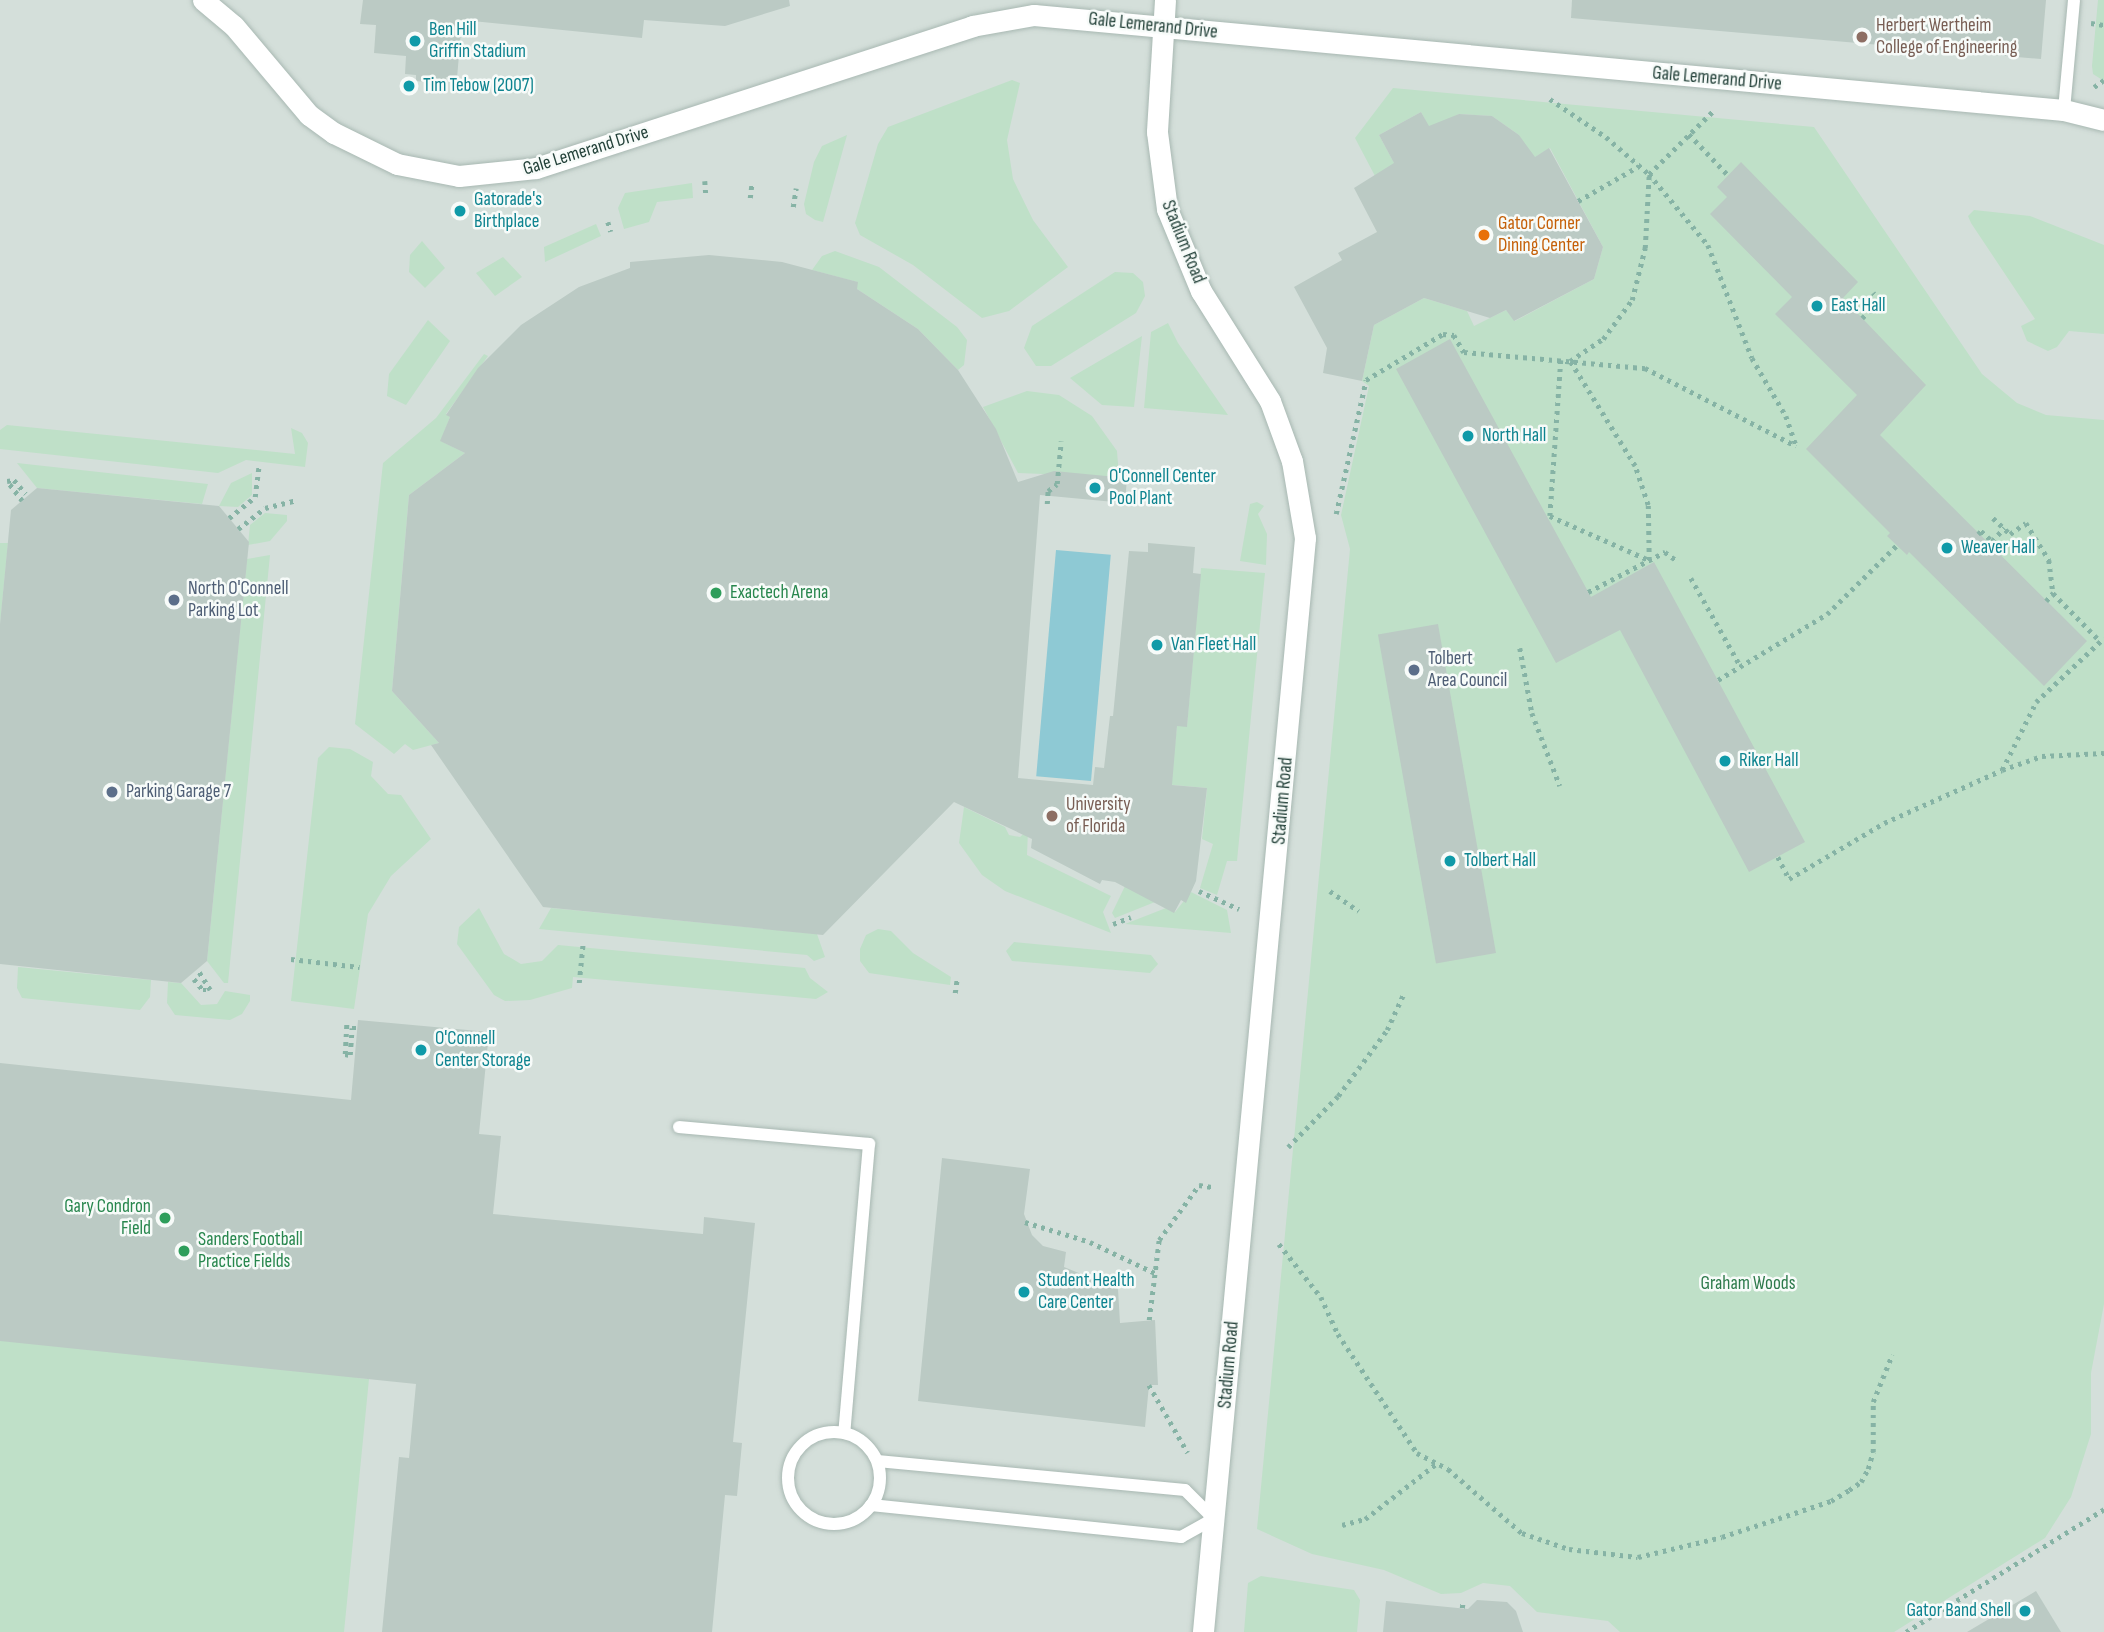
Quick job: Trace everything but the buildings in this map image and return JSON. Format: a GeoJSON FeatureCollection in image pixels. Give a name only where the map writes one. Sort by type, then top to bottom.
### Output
{"type":"FeatureCollection","features":[{"type":"Feature","properties":{"kind":"street","name":"Gale Lemerand Drive"},"geometry":{"type":"LineString","coordinates":[[203,0],[234,26],[309,115],[334,133],[386,160],[459,176],[536,168],[1006,17],[1034,15],[2064,110],[2104,120]]}},
{"type":"Feature","properties":{"kind":"street","name":"Stadium Road"},"geometry":{"type":"LineString","coordinates":[[1165,0],[1158,160],[1167,209],[1186,261],[1270,401],[1292,461],[1305,538],[1203,1632]]}},
{"type":"Feature","properties":{"kind":"lane"},"geometry":{"type":"LineString","coordinates":[[2064,110],[2074,0]]}},
{"type":"Feature","properties":{"kind":"lane"},"geometry":{"type":"LineString","coordinates":[[679,1127],[869,1144],[844,1433]]}},
{"type":"Feature","properties":{"kind":"lane"},"geometry":{"type":"LineString","coordinates":[[829,1432],[844,1433],[870,1448],[877,1461],[879,1484],[872,1505],[861,1516],[832,1525],[804,1513],[794,1502],[788,1472],[802,1445],[829,1432]]}},
{"type":"Feature","properties":{"kind":"lane"},"geometry":{"type":"LineString","coordinates":[[872,1505],[1181,1537],[1214,1519],[1185,1490],[877,1461]]}},
{"type":"Feature","properties":{"kind":"path"},"geometry":{"type":"LineString","coordinates":[[2090,23],[2104,25]]}},
{"type":"Feature","properties":{"kind":"path"},"geometry":{"type":"LineString","coordinates":[[2094,87],[2104,80]]}},
{"type":"Feature","properties":{"kind":"path"},"geometry":{"type":"LineString","coordinates":[[1336,514],[1366,380],[1443,334],[1454,335],[1464,352],[1645,368],[1796,446],[1786,416],[1752,358],[1708,245],[1649,174],[1550,99]]}},
{"type":"Feature","properties":{"kind":"path"},"geometry":{"type":"LineString","coordinates":[[1570,361],[1603,339],[1632,300],[1645,248],[1649,174],[1713,110]]}},
{"type":"Feature","properties":{"kind":"path"},"geometry":{"type":"LineString","coordinates":[[1689,134],[1728,175]]}},
{"type":"Feature","properties":{"kind":"path"},"geometry":{"type":"LineString","coordinates":[[1578,201],[1639,166]]}},
{"type":"Feature","properties":{"kind":"path"},"geometry":{"type":"LineString","coordinates":[[705,181],[706,196]]}},
{"type":"Feature","properties":{"kind":"path"},"geometry":{"type":"LineString","coordinates":[[750,198],[752,181]]}},
{"type":"Feature","properties":{"kind":"path"},"geometry":{"type":"LineString","coordinates":[[793,207],[796,188]]}},
{"type":"Feature","properties":{"kind":"path"},"geometry":{"type":"LineString","coordinates":[[608,222],[611,232]]}},
{"type":"Feature","properties":{"kind":"path"},"geometry":{"type":"LineString","coordinates":[[1862,318],[1879,302],[1873,293]]}},
{"type":"Feature","properties":{"kind":"path"},"geometry":{"type":"LineString","coordinates":[[1561,360],[1550,516],[1649,560]]}},
{"type":"Feature","properties":{"kind":"path"},"geometry":{"type":"LineString","coordinates":[[1570,361],[1635,466],[1648,505],[1649,560]]}},
{"type":"Feature","properties":{"kind":"path"},"geometry":{"type":"LineString","coordinates":[[1047,504],[1048,491],[1057,484],[1061,441]]}},
{"type":"Feature","properties":{"kind":"path"},"geometry":{"type":"LineString","coordinates":[[229,518],[255,497],[260,466]]}},
{"type":"Feature","properties":{"kind":"path"},"geometry":{"type":"LineString","coordinates":[[22,501],[7,481],[14,480],[26,494]]}},
{"type":"Feature","properties":{"kind":"path"},"geometry":{"type":"LineString","coordinates":[[238,529],[265,508],[297,500]]}},
{"type":"Feature","properties":{"kind":"path"},"geometry":{"type":"LineString","coordinates":[[1993,518],[2010,534],[2026,523],[2049,560],[2053,593],[2102,639],[2036,702],[2002,770]]}},
{"type":"Feature","properties":{"kind":"path"},"geometry":{"type":"LineString","coordinates":[[1979,534],[1981,531],[1992,541],[2004,528]]}},
{"type":"Feature","properties":{"kind":"path"},"geometry":{"type":"LineString","coordinates":[[1718,680],[1827,614],[1897,545]]}},
{"type":"Feature","properties":{"kind":"path"},"geometry":{"type":"LineString","coordinates":[[1588,592],[1665,552],[1676,560]]}},
{"type":"Feature","properties":{"kind":"path"},"geometry":{"type":"LineString","coordinates":[[1691,578],[1741,667]]}},
{"type":"Feature","properties":{"kind":"path"},"geometry":{"type":"LineString","coordinates":[[2046,601],[2053,593]]}},
{"type":"Feature","properties":{"kind":"path"},"geometry":{"type":"LineString","coordinates":[[1520,648],[1532,713],[1560,786]]}},
{"type":"Feature","properties":{"kind":"path"},"geometry":{"type":"LineString","coordinates":[[1778,856],[1789,879],[1884,823],[2002,770],[2042,756],[2104,753]]}},
{"type":"Feature","properties":{"kind":"path"},"geometry":{"type":"LineString","coordinates":[[1199,891],[1239,909]]}},
{"type":"Feature","properties":{"kind":"path"},"geometry":{"type":"LineString","coordinates":[[1330,891],[1359,911]]}},
{"type":"Feature","properties":{"kind":"path"},"geometry":{"type":"LineString","coordinates":[[1112,924],[1131,917]]}},
{"type":"Feature","properties":{"kind":"path"},"geometry":{"type":"LineString","coordinates":[[579,983],[583,942]]}},
{"type":"Feature","properties":{"kind":"path"},"geometry":{"type":"LineString","coordinates":[[291,959],[360,967]]}},
{"type":"Feature","properties":{"kind":"path"},"geometry":{"type":"LineString","coordinates":[[194,979],[204,990],[210,990],[197,969]]}},
{"type":"Feature","properties":{"kind":"path"},"geometry":{"type":"LineString","coordinates":[[955,993],[957,978]]}},
{"type":"Feature","properties":{"kind":"path"},"geometry":{"type":"LineString","coordinates":[[1288,1147],[1338,1096],[1387,1030],[1404,993]]}},
{"type":"Feature","properties":{"kind":"path"},"geometry":{"type":"LineString","coordinates":[[347,1021],[345,1054],[350,1055],[352,1028],[358,1028]]}},
{"type":"Feature","properties":{"kind":"path"},"geometry":{"type":"LineString","coordinates":[[1149,1320],[1159,1240],[1199,1185],[1212,1187]]}},
{"type":"Feature","properties":{"kind":"path"},"geometry":{"type":"LineString","coordinates":[[1025,1222],[1090,1242],[1155,1273]]}},
{"type":"Feature","properties":{"kind":"path"},"geometry":{"type":"LineString","coordinates":[[1279,1244],[1321,1297],[1338,1334],[1408,1440],[1522,1533],[1548,1542],[1638,1558],[1831,1501],[1861,1482],[1873,1452],[1873,1402],[1892,1355]]}},
{"type":"Feature","properties":{"kind":"path"},"geometry":{"type":"LineString","coordinates":[[1149,1385],[1188,1453]]}},
{"type":"Feature","properties":{"kind":"path"},"geometry":{"type":"LineString","coordinates":[[1342,1525],[1365,1518],[1436,1464]]}},
{"type":"Feature","properties":{"kind":"path"},"geometry":{"type":"LineString","coordinates":[[1906,1632],[2104,1509]]}},
{"type":"Feature","properties":{"kind":"path"},"geometry":{"type":"LineString","coordinates":[[1462,1608],[1463,1602]]}},
{"type":"Feature","properties":{"kind":"shaded area","name":"University of Florida"},"geometry":{"type":"Polygon","coordinates":[[[0,0],[2104,0],[2104,1632],[0,1632],[0,0]]]}},
{"type":"Feature","properties":{"kind":"green space"},"geometry":{"type":"Polygon","coordinates":[[[2098,0],[2104,0],[2104,81],[2093,74],[2092,66],[2098,0]]]}},
{"type":"Feature","properties":{"kind":"green space"},"geometry":{"type":"Polygon","coordinates":[[[1012,80],[1020,83],[1007,140],[1013,179],[1033,220],[1068,267],[1009,311],[982,318],[913,265],[860,235],[855,223],[878,144],[888,127],[1012,80]]]}},
{"type":"Feature","properties":{"kind":"green space","name":"Graham Woods"},"geometry":{"type":"Polygon","coordinates":[[[1393,88],[1814,127],[1982,374],[2017,403],[2046,415],[2104,420],[2104,1304],[2091,1373],[2091,1434],[2071,1497],[2045,1538],[1894,1632],[1620,1632],[1608,1621],[1537,1612],[1510,1586],[1483,1583],[1461,1593],[1441,1594],[1384,1570],[1312,1554],[1257,1529],[1350,549],[1341,515],[1369,386],[1362,381],[1374,325],[1424,298],[1467,311],[1474,326],[1506,310],[1515,321],[1594,279],[1603,247],[1550,148],[1532,159],[1519,135],[1492,116],[1459,114],[1430,129],[1421,112],[1379,135],[1407,187],[1375,176],[1355,138],[1393,88]]]}},
{"type":"Feature","properties":{"kind":"green space"},"geometry":{"type":"Polygon","coordinates":[[[847,135],[823,222],[815,220],[806,214],[804,204],[814,162],[822,146],[847,135]]]}},
{"type":"Feature","properties":{"kind":"green space"},"geometry":{"type":"Polygon","coordinates":[[[692,183],[693,198],[657,202],[649,222],[624,229],[618,208],[625,193],[692,183]]]}},
{"type":"Feature","properties":{"kind":"green space"},"geometry":{"type":"Polygon","coordinates":[[[1974,210],[2030,216],[2104,245],[2104,334],[2069,331],[2057,347],[2048,351],[2027,341],[2021,326],[2035,319],[1971,223],[1968,216],[1974,210]]]}},
{"type":"Feature","properties":{"kind":"green space"},"geometry":{"type":"Polygon","coordinates":[[[596,224],[601,236],[545,262],[544,247],[596,224]]]}},
{"type":"Feature","properties":{"kind":"green space"},"geometry":{"type":"Polygon","coordinates":[[[422,241],[445,268],[425,288],[409,272],[410,255],[422,241]]]}},
{"type":"Feature","properties":{"kind":"green space"},"geometry":{"type":"Polygon","coordinates":[[[835,251],[879,267],[957,327],[967,340],[964,365],[958,370],[918,329],[857,289],[857,282],[812,270],[822,256],[835,251]]]}},
{"type":"Feature","properties":{"kind":"green space"},"geometry":{"type":"Polygon","coordinates":[[[503,257],[522,277],[495,296],[476,273],[503,257]]]}},
{"type":"Feature","properties":{"kind":"green space"},"geometry":{"type":"Polygon","coordinates":[[[1115,272],[1133,273],[1143,282],[1145,296],[1136,313],[1051,366],[1036,366],[1024,348],[1032,326],[1115,272]]]}},
{"type":"Feature","properties":{"kind":"green space"},"geometry":{"type":"Polygon","coordinates":[[[428,320],[450,341],[406,405],[387,396],[389,374],[428,320]]]}},
{"type":"Feature","properties":{"kind":"green space"},"geometry":{"type":"Polygon","coordinates":[[[1168,323],[1178,343],[1228,415],[1144,408],[1151,332],[1168,323]]]}},
{"type":"Feature","properties":{"kind":"green space"},"geometry":{"type":"Polygon","coordinates":[[[1142,336],[1134,407],[1102,405],[1070,378],[1142,336]]]}},
{"type":"Feature","properties":{"kind":"green space"},"geometry":{"type":"Polygon","coordinates":[[[484,354],[488,356],[446,414],[450,417],[441,441],[465,453],[409,495],[392,691],[439,743],[413,750],[405,744],[394,754],[355,724],[383,463],[436,418],[484,354]]]}},
{"type":"Feature","properties":{"kind":"green space"},"geometry":{"type":"Polygon","coordinates":[[[1027,391],[1059,395],[1092,416],[1117,451],[1119,477],[1018,473],[983,407],[1027,391]]]}},
{"type":"Feature","properties":{"kind":"green space"},"geometry":{"type":"Polygon","coordinates":[[[7,425],[295,454],[291,428],[302,433],[308,443],[305,467],[246,460],[218,473],[0,449],[0,430],[7,425]]]}},
{"type":"Feature","properties":{"kind":"green space"},"geometry":{"type":"Polygon","coordinates":[[[17,463],[208,484],[202,504],[37,488],[17,463]]]}},
{"type":"Feature","properties":{"kind":"green space"},"geometry":{"type":"Polygon","coordinates":[[[252,473],[252,495],[238,507],[219,506],[231,483],[252,473]]]}},
{"type":"Feature","properties":{"kind":"green space"},"geometry":{"type":"Polygon","coordinates":[[[1257,502],[1264,506],[1258,514],[1267,534],[1266,565],[1240,561],[1250,504],[1257,502]]]}},
{"type":"Feature","properties":{"kind":"green space"},"geometry":{"type":"Polygon","coordinates":[[[265,513],[287,515],[287,521],[270,541],[248,545],[250,525],[265,513]]]}},
{"type":"Feature","properties":{"kind":"green space"},"geometry":{"type":"Polygon","coordinates":[[[0,543],[8,543],[0,624],[0,543]]]}},
{"type":"Feature","properties":{"kind":"green space"},"geometry":{"type":"Polygon","coordinates":[[[270,555],[228,983],[224,983],[207,961],[247,559],[270,555]]]}},
{"type":"Feature","properties":{"kind":"green space"},"geometry":{"type":"Polygon","coordinates":[[[1201,568],[1265,573],[1237,861],[1227,861],[1217,895],[1200,888],[1213,844],[1202,839],[1207,788],[1140,782],[1174,753],[1177,726],[1187,726],[1201,568]]]}},
{"type":"Feature","properties":{"kind":"green space"},"geometry":{"type":"Polygon","coordinates":[[[329,747],[350,749],[373,762],[371,776],[388,794],[401,795],[431,839],[391,876],[368,914],[354,1009],[291,1001],[318,758],[329,747]]]}},
{"type":"Feature","properties":{"kind":"green space"},"geometry":{"type":"Polygon","coordinates":[[[964,807],[1005,827],[1009,835],[1020,837],[1028,830],[1027,855],[1111,896],[1103,912],[1111,933],[1005,891],[982,875],[959,843],[964,807]]]}},
{"type":"Feature","properties":{"kind":"green space"},"geometry":{"type":"Polygon","coordinates":[[[1126,884],[1155,902],[1115,918],[1112,913],[1126,884]]]}},
{"type":"Feature","properties":{"kind":"green space"},"geometry":{"type":"Polygon","coordinates":[[[1191,892],[1227,910],[1231,933],[1125,924],[1166,908],[1175,912],[1191,892]]]}},
{"type":"Feature","properties":{"kind":"green space"},"geometry":{"type":"Polygon","coordinates":[[[479,908],[504,954],[521,964],[542,961],[558,945],[805,968],[810,978],[828,992],[816,999],[573,977],[572,988],[530,1000],[505,1001],[494,995],[457,944],[459,927],[479,908]]]}},
{"type":"Feature","properties":{"kind":"green space"},"geometry":{"type":"Polygon","coordinates":[[[551,908],[817,934],[825,957],[814,961],[807,955],[539,929],[551,908]]]}},
{"type":"Feature","properties":{"kind":"green space"},"geometry":{"type":"Polygon","coordinates":[[[878,929],[891,931],[913,953],[951,977],[950,985],[869,973],[860,961],[860,949],[866,935],[878,929]]]}},
{"type":"Feature","properties":{"kind":"green space"},"geometry":{"type":"Polygon","coordinates":[[[1014,942],[1151,955],[1158,964],[1150,973],[1012,961],[1006,951],[1014,942]]]}},
{"type":"Feature","properties":{"kind":"green space"},"geometry":{"type":"Polygon","coordinates":[[[18,967],[151,980],[150,997],[140,1010],[22,998],[17,988],[18,967]]]}},
{"type":"Feature","properties":{"kind":"green space"},"geometry":{"type":"Polygon","coordinates":[[[168,982],[181,983],[201,1005],[217,1004],[225,991],[250,995],[250,1001],[242,1014],[230,1020],[175,1015],[167,1003],[168,982]]]}},
{"type":"Feature","properties":{"kind":"green space","name":"Sanders Football Practice Fields"},"geometry":{"type":"Polygon","coordinates":[[[0,1063],[357,1378],[369,1379],[344,1632],[0,1632],[0,1063]]]}},
{"type":"Feature","properties":{"kind":"green space"},"geometry":{"type":"Polygon","coordinates":[[[1261,1576],[1354,1590],[1360,1600],[1357,1632],[1244,1632],[1248,1583],[1261,1576]]]}},
{"type":"Feature","properties":{"kind":"water"},"geometry":{"type":"Polygon","coordinates":[[[1056,550],[1111,555],[1091,781],[1036,776],[1056,550]]]}},
{"type":"Feature","properties":{"kind":"place","name":"Herbert Wertheim College of Engineering"},"geometry":{"type":"Point","coordinates":[1862,37]}},
{"type":"Feature","properties":{"kind":"place","name":"Ben Hill Griffin Stadium"},"geometry":{"type":"Point","coordinates":[415,41]}},
{"type":"Feature","properties":{"kind":"place","name":"Tim Tebow (2007)"},"geometry":{"type":"Point","coordinates":[409,86]}},
{"type":"Feature","properties":{"kind":"place","name":"Gatorade's Birthplace"},"geometry":{"type":"Point","coordinates":[460,211]}},
{"type":"Feature","properties":{"kind":"place","name":"Gator Corner Dining Center"},"geometry":{"type":"Point","coordinates":[1484,235]}},
{"type":"Feature","properties":{"kind":"place","name":"East Hall"},"geometry":{"type":"Point","coordinates":[1817,306]}},
{"type":"Feature","properties":{"kind":"place","name":"North Hall"},"geometry":{"type":"Point","coordinates":[1468,436]}},
{"type":"Feature","properties":{"kind":"place","name":"O'Connell Center Pool Plant"},"geometry":{"type":"Point","coordinates":[1095,488]}},
{"type":"Feature","properties":{"kind":"place","name":"Weaver Hall"},"geometry":{"type":"Point","coordinates":[1947,548]}},
{"type":"Feature","properties":{"kind":"place","name":"Exactech Arena"},"geometry":{"type":"Point","coordinates":[716,593]}},
{"type":"Feature","properties":{"kind":"place","name":"North O'Connell Parking Lot"},"geometry":{"type":"Point","coordinates":[174,600]}},
{"type":"Feature","properties":{"kind":"place","name":"Van Fleet Hall"},"geometry":{"type":"Point","coordinates":[1157,645]}},
{"type":"Feature","properties":{"kind":"place","name":"Tolbert Area Council"},"geometry":{"type":"Point","coordinates":[1414,670]}},
{"type":"Feature","properties":{"kind":"place","name":"Riker Hall"},"geometry":{"type":"Point","coordinates":[1725,761]}},
{"type":"Feature","properties":{"kind":"place","name":"Parking Garage 7"},"geometry":{"type":"Point","coordinates":[112,792]}},
{"type":"Feature","properties":{"kind":"place","name":"University of Florida"},"geometry":{"type":"Point","coordinates":[1052,816]}},
{"type":"Feature","properties":{"kind":"place","name":"Tolbert Hall"},"geometry":{"type":"Point","coordinates":[1450,861]}},
{"type":"Feature","properties":{"kind":"place","name":"O'Connell Center Storage"},"geometry":{"type":"Point","coordinates":[421,1050]}},
{"type":"Feature","properties":{"kind":"place","name":"Gary Condron Field"},"geometry":{"type":"Point","coordinates":[165,1218]}},
{"type":"Feature","properties":{"kind":"place","name":"Sanders Football Practice Fields"},"geometry":{"type":"Point","coordinates":[184,1251]}},
{"type":"Feature","properties":{"kind":"place","name":"Student Health Care Center"},"geometry":{"type":"Point","coordinates":[1024,1292]}},
{"type":"Feature","properties":{"kind":"place","name":"Gator Band Shell"},"geometry":{"type":"Point","coordinates":[2025,1611]}}]}
